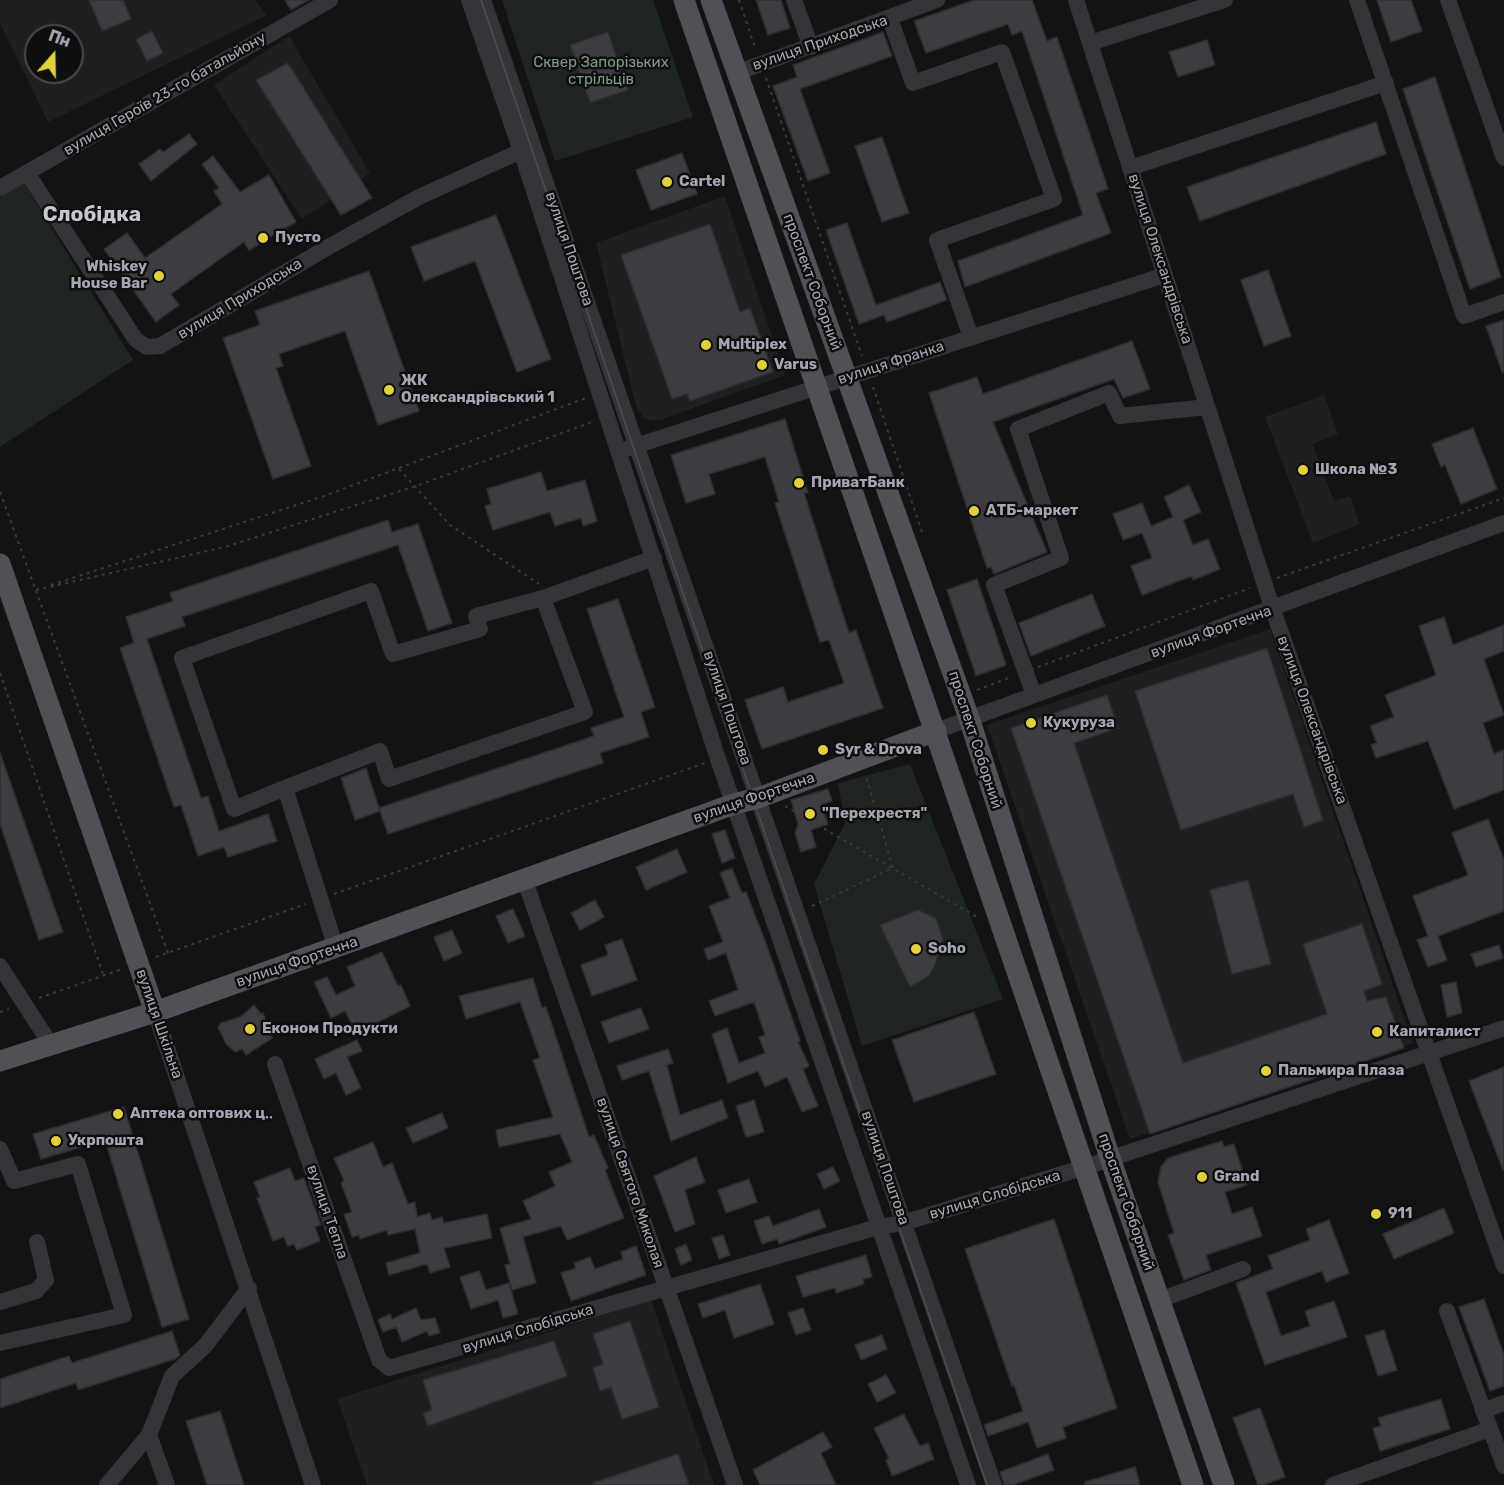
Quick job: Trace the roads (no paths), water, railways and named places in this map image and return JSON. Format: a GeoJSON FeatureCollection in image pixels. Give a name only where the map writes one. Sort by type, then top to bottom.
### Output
{"type":"FeatureCollection","features":[{"type":"Feature","properties":{"kind":"main road","name":"проспект Соборний"},"geometry":{"type":"LineString","coordinates":[[684,0],[1193,1485]]}},
{"type":"Feature","properties":{"kind":"main road","name":"проспект Соборний"},"geometry":{"type":"LineString","coordinates":[[711,0],[969,718],[1110,1158],[1224,1485]]}},
{"type":"Feature","properties":{"kind":"main road","name":"вулиця Шкільна"},"geometry":{"type":"LineString","coordinates":[[0,564],[155,1012]]}},
{"type":"Feature","properties":{"kind":"main road","name":"вулиця Фортечна"},"geometry":{"type":"LineString","coordinates":[[0,1061],[155,1012],[525,881],[734,804],[758,798],[936,731]]}},
{"type":"Feature","properties":{"kind":"street","name":"вулиця Героїв 23-го батальйону"},"geometry":{"type":"LineString","coordinates":[[0,188],[330,0]]}},
{"type":"Feature","properties":{"kind":"street","name":"вулиця Поштова"},"geometry":{"type":"LineString","coordinates":[[469,0],[608,416],[718,759],[968,1485]]}},
{"type":"Feature","properties":{"kind":"street","name":"вулиця Поштова"},"geometry":{"type":"LineString","coordinates":[[483,0],[994,1485]]}},
{"type":"Feature","properties":{"kind":"street"},"geometry":{"type":"LineString","coordinates":[[795,0],[811,47]]}},
{"type":"Feature","properties":{"kind":"street","name":"вулиця Приходська"},"geometry":{"type":"LineString","coordinates":[[736,73],[890,19],[937,0]]}},
{"type":"Feature","properties":{"kind":"street","name":"вулиця Олександрівська"},"geometry":{"type":"LineString","coordinates":[[1076,0],[1273,610],[1431,1053],[1504,1266]]}},
{"type":"Feature","properties":{"kind":"street"},"geometry":{"type":"LineString","coordinates":[[1090,43],[1225,0]]}},
{"type":"Feature","properties":{"kind":"street"},"geometry":{"type":"LineString","coordinates":[[1358,0],[1464,316],[1504,302]]}},
{"type":"Feature","properties":{"kind":"street"},"geometry":{"type":"LineString","coordinates":[[1448,0],[1504,158]]}},
{"type":"Feature","properties":{"kind":"street"},"geometry":{"type":"LineString","coordinates":[[890,19],[913,83],[1002,52],[1054,199],[937,240],[971,337]]}},
{"type":"Feature","properties":{"kind":"street"},"geometry":{"type":"LineString","coordinates":[[1130,168],[1386,83]]}},
{"type":"Feature","properties":{"kind":"street","name":"вулиця Приходська"},"geometry":{"type":"LineString","coordinates":[[27,173],[136,340],[147,347],[160,346],[330,246],[421,196],[521,152]]}},
{"type":"Feature","properties":{"kind":"street","name":"вулиця Франка"},"geometry":{"type":"LineString","coordinates":[[618,451],[1165,275]]}},
{"type":"Feature","properties":{"kind":"street"},"geometry":{"type":"LineString","coordinates":[[1034,694],[994,585],[1061,558],[1018,429],[1109,393],[1120,416],[1207,407]]}},
{"type":"Feature","properties":{"kind":"street","name":"вулиця Фортечна"},"geometry":{"type":"LineString","coordinates":[[936,731],[1273,610],[1504,523]]}},
{"type":"Feature","properties":{"kind":"street"},"geometry":{"type":"LineString","coordinates":[[549,596],[585,712],[389,779],[380,751],[234,809],[182,658],[371,591],[393,654],[480,629],[476,616],[549,596],[654,558]]}},
{"type":"Feature","properties":{"kind":"street"},"geometry":{"type":"LineString","coordinates":[[285,788],[336,948]]}},
{"type":"Feature","properties":{"kind":"street","name":"вулиця Святого Миколая"},"geometry":{"type":"LineString","coordinates":[[525,881],[735,1485]]}},
{"type":"Feature","properties":{"kind":"street"},"geometry":{"type":"LineString","coordinates":[[0,966],[51,1045]]}},
{"type":"Feature","properties":{"kind":"street","name":"вулиця Шкільна"},"geometry":{"type":"LineString","coordinates":[[155,1012],[313,1485]]}},
{"type":"Feature","properties":{"kind":"street","name":"вулиця Слобідська"},"geometry":{"type":"LineString","coordinates":[[380,1360],[389,1368],[403,1366],[667,1287],[878,1227],[903,1223],[1085,1167],[1504,1028]]}},
{"type":"Feature","properties":{"kind":"street","name":"вулиця Тепла"},"geometry":{"type":"LineString","coordinates":[[275,1064],[380,1360]]}},
{"type":"Feature","properties":{"kind":"street"},"geometry":{"type":"LineString","coordinates":[[0,1149],[14,1181],[78,1164],[124,1315],[0,1343]]}},
{"type":"Feature","properties":{"kind":"street"},"geometry":{"type":"LineString","coordinates":[[0,1302],[36,1291],[46,1280],[37,1242]]}},
{"type":"Feature","properties":{"kind":"street"},"geometry":{"type":"LineString","coordinates":[[1160,1300],[1243,1269]]}},
{"type":"Feature","properties":{"kind":"street"},"geometry":{"type":"LineString","coordinates":[[107,1485],[149,1435],[172,1376],[205,1346],[249,1288]]}},
{"type":"Feature","properties":{"kind":"street"},"geometry":{"type":"LineString","coordinates":[[1447,1311],[1504,1466]]}},
{"type":"Feature","properties":{"kind":"street"},"geometry":{"type":"LineString","coordinates":[[1483,1411],[1504,1403]]}},
{"type":"Feature","properties":{"kind":"street"},"geometry":{"type":"LineString","coordinates":[[1333,1485],[1490,1429]]}},
{"type":"Feature","properties":{"kind":"street"},"geometry":{"type":"LineString","coordinates":[[149,1435],[167,1485]]}},
{"type":"Feature","properties":{"kind":"tram line"},"geometry":{"type":"LineString","coordinates":[[481,0],[987,1485]]}},
{"type":"Feature","properties":{"kind":"place","name":"Cartel"},"geometry":{"type":"Point","coordinates":[667,182]}},
{"type":"Feature","properties":{"kind":"place","name":"Пусто"},"geometry":{"type":"Point","coordinates":[263,238]}},
{"type":"Feature","properties":{"kind":"place","name":"Whiskey House Bar"},"geometry":{"type":"Point","coordinates":[159,276]}},
{"type":"Feature","properties":{"kind":"place","name":"Multiplex"},"geometry":{"type":"Point","coordinates":[706,345]}},
{"type":"Feature","properties":{"kind":"place","name":"Varus"},"geometry":{"type":"Point","coordinates":[762,365]}},
{"type":"Feature","properties":{"kind":"place","name":"ЖК Олександрівський 1"},"geometry":{"type":"Point","coordinates":[389,390]}},
{"type":"Feature","properties":{"kind":"place","name":"Школа №3"},"geometry":{"type":"Point","coordinates":[1303,470]}},
{"type":"Feature","properties":{"kind":"place","name":"ПриватБанк"},"geometry":{"type":"Point","coordinates":[799,483]}},
{"type":"Feature","properties":{"kind":"place","name":"АТБ-маркет"},"geometry":{"type":"Point","coordinates":[974,511]}},
{"type":"Feature","properties":{"kind":"place","name":"Кукуруза"},"geometry":{"type":"Point","coordinates":[1031,723]}},
{"type":"Feature","properties":{"kind":"place","name":"Syr & Drova"},"geometry":{"type":"Point","coordinates":[823,750]}},
{"type":"Feature","properties":{"kind":"place","name":"\"Перехрестя\""},"geometry":{"type":"Point","coordinates":[810,814]}},
{"type":"Feature","properties":{"kind":"place","name":"Soho"},"geometry":{"type":"Point","coordinates":[916,949]}},
{"type":"Feature","properties":{"kind":"place","name":"Економ Продукти"},"geometry":{"type":"Point","coordinates":[250,1029]}},
{"type":"Feature","properties":{"kind":"place","name":"Капиталист"},"geometry":{"type":"Point","coordinates":[1377,1032]}},
{"type":"Feature","properties":{"kind":"place","name":"Пальмира Плаза"},"geometry":{"type":"Point","coordinates":[1266,1071]}},
{"type":"Feature","properties":{"kind":"place","name":"Аптека оптових ц‥"},"geometry":{"type":"Point","coordinates":[118,1114]}},
{"type":"Feature","properties":{"kind":"place","name":"Укрпошта"},"geometry":{"type":"Point","coordinates":[56,1141]}},
{"type":"Feature","properties":{"kind":"place","name":"Grand"},"geometry":{"type":"Point","coordinates":[1202,1177]}},
{"type":"Feature","properties":{"kind":"place","name":"911"},"geometry":{"type":"Point","coordinates":[1376,1214]}},
{"type":"Feature","properties":{"kind":"district","name":"Слобідка"},"geometry":{"type":"Point","coordinates":[92,215]}},
{"type":"Feature","properties":{"kind":"park label","name":"Сквер Запорізьких стрільців"},"geometry":{"type":"Point","coordinates":[601,72]}}]}
